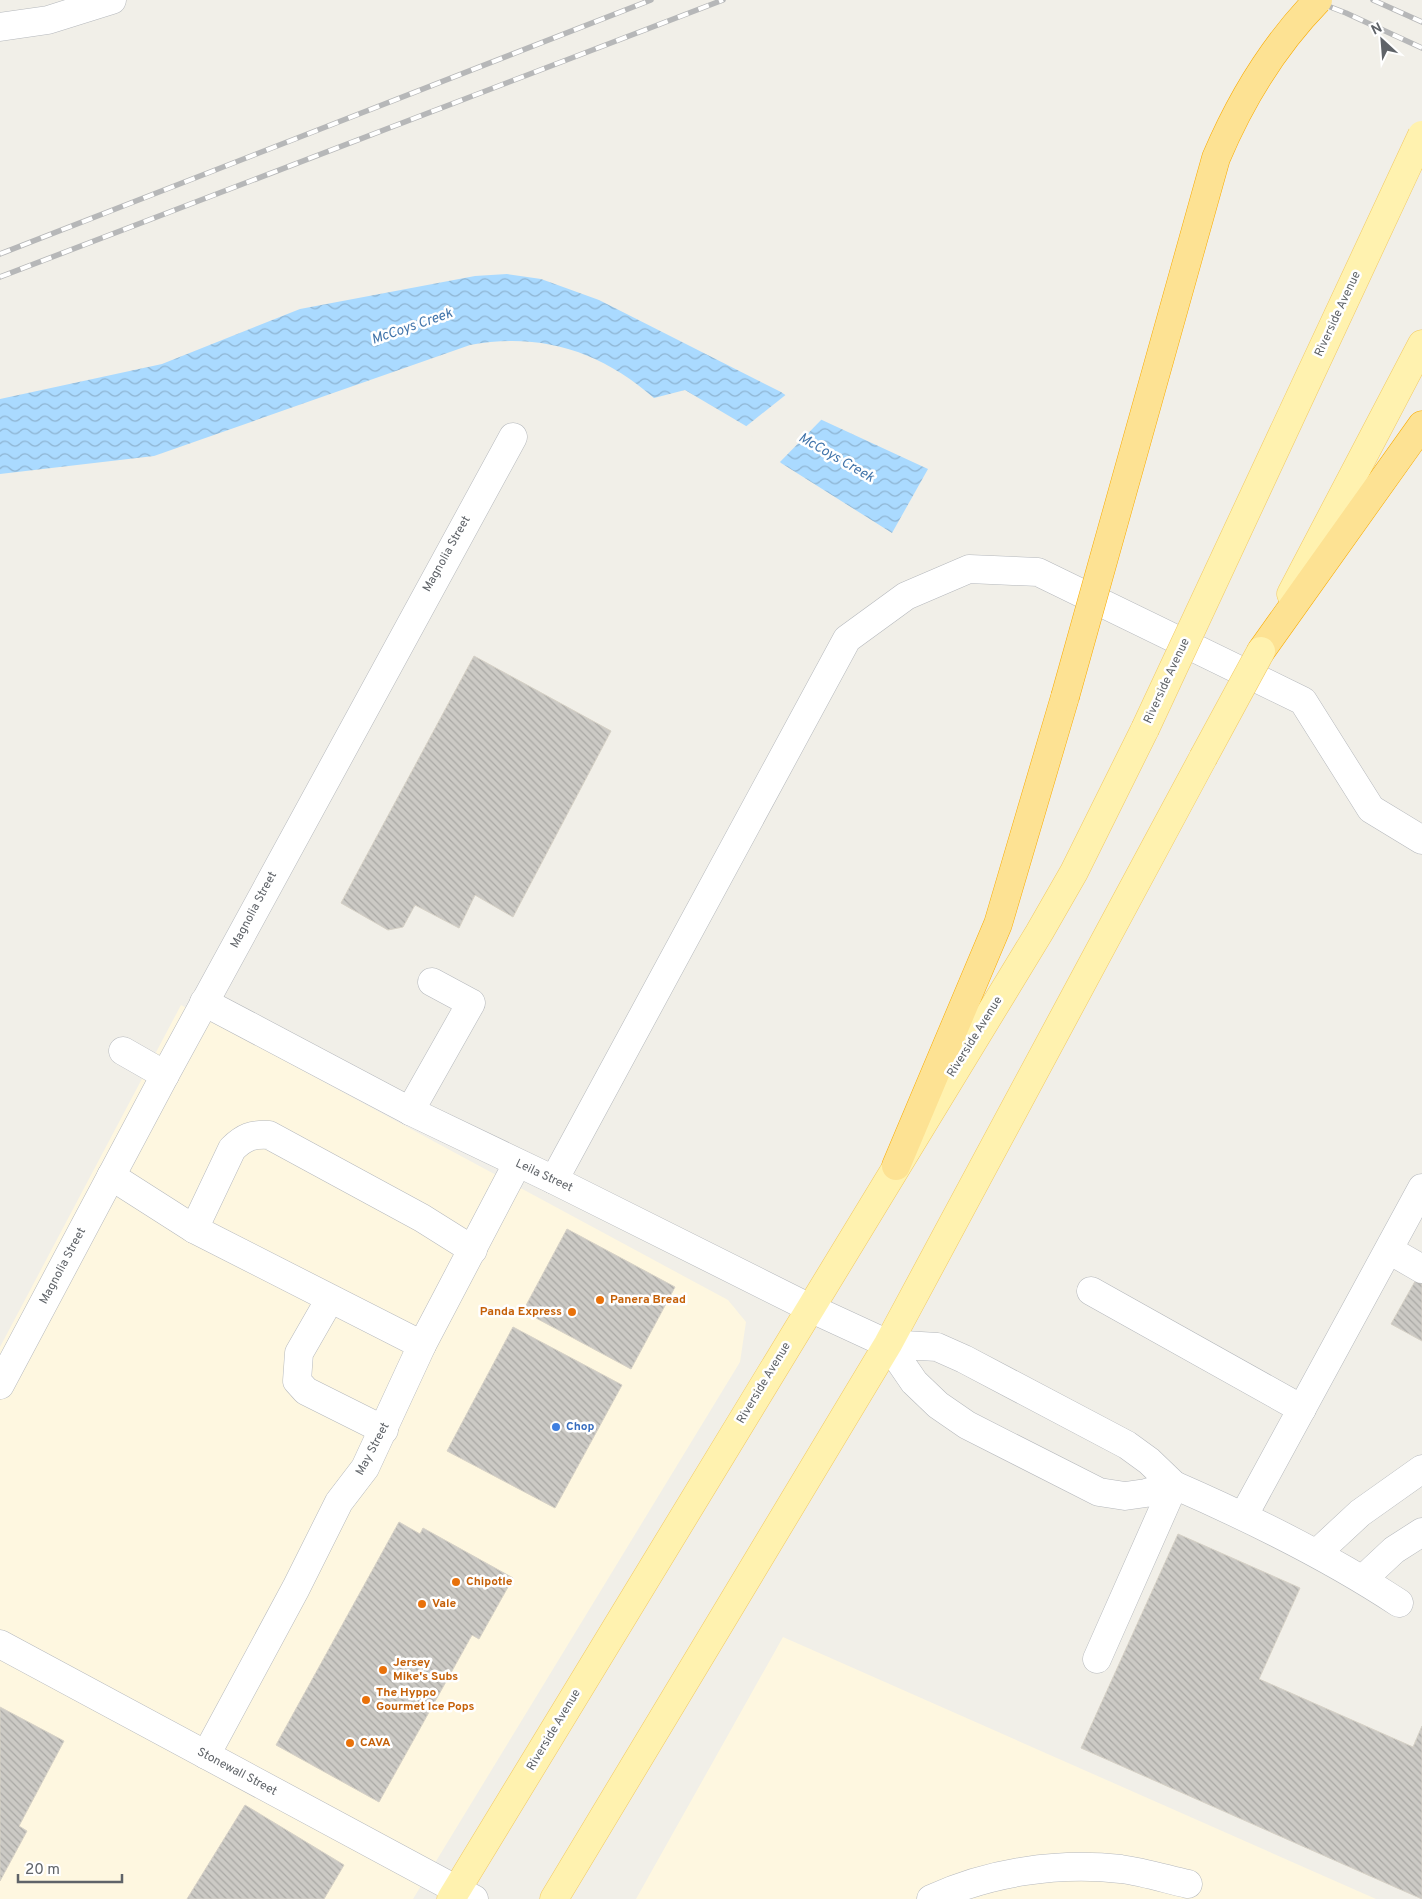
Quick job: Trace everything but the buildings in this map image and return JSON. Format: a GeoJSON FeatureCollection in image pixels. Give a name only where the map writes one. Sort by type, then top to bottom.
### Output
{"type":"FeatureCollection","features":[{"type":"Feature","properties":{"kind":"highway"},"geometry":{"type":"LineString","coordinates":[[896,1166],[998,924],[1065,696],[1216,158],[1242,102],[1257,76],[1286,36],[1318,0]]}},
{"type":"Feature","properties":{"kind":"highway"},"geometry":{"type":"LineString","coordinates":[[1261,651],[1422,425]]}},
{"type":"Feature","properties":{"kind":"main road","name":"Riverside Avenue"},"geometry":{"type":"LineString","coordinates":[[461,1896],[810,1308],[1074,872],[1145,729],[1422,135]]}},
{"type":"Feature","properties":{"kind":"main road"},"geometry":{"type":"LineString","coordinates":[[554,1899],[888,1344],[1261,651],[1422,344]]}},
{"type":"Feature","properties":{"kind":"street"},"geometry":{"type":"LineString","coordinates":[[0,27],[48,20],[112,0]]}},
{"type":"Feature","properties":{"kind":"street","name":"Magnolia Street"},"geometry":{"type":"LineString","coordinates":[[0,1385],[164,1075],[513,437]]}},
{"type":"Feature","properties":{"kind":"street"},"geometry":{"type":"LineString","coordinates":[[554,1180],[847,639],[906,596],[969,569],[1038,572],[1303,701],[1371,809],[1422,840]]}},
{"type":"Feature","properties":{"kind":"street"},"geometry":{"type":"LineString","coordinates":[[410,1111],[471,1003],[432,982]]}},
{"type":"Feature","properties":{"kind":"street","name":"Leila Street"},"geometry":{"type":"LineString","coordinates":[[204,1002],[410,1111],[517,1164],[554,1180],[810,1308],[888,1344]]}},
{"type":"Feature","properties":{"kind":"street"},"geometry":{"type":"LineString","coordinates":[[123,1051],[164,1075]]}},
{"type":"Feature","properties":{"kind":"street"},"geometry":{"type":"LineString","coordinates":[[194,1230],[232,1149],[249,1135],[268,1135],[422,1218],[473,1250]]}},
{"type":"Feature","properties":{"kind":"street","name":"May Street"},"geometry":{"type":"LineString","coordinates":[[206,1755],[296,1588],[339,1502],[365,1468],[422,1345],[517,1164]]}},
{"type":"Feature","properties":{"kind":"street"},"geometry":{"type":"LineString","coordinates":[[111,1176],[194,1230],[422,1345]]}},
{"type":"Feature","properties":{"kind":"street"},"geometry":{"type":"LineString","coordinates":[[1244,1515],[1422,1188]]}},
{"type":"Feature","properties":{"kind":"street"},"geometry":{"type":"LineString","coordinates":[[1388,1250],[1422,1269]]}},
{"type":"Feature","properties":{"kind":"street"},"geometry":{"type":"LineString","coordinates":[[1091,1291],[1302,1409]]}},
{"type":"Feature","properties":{"kind":"street"},"geometry":{"type":"LineString","coordinates":[[330,1299],[299,1353],[298,1381],[306,1391],[384,1430]]}},
{"type":"Feature","properties":{"kind":"street"},"geometry":{"type":"LineString","coordinates":[[888,1344],[914,1382],[938,1405],[967,1425],[1098,1492],[1125,1496],[1146,1493],[1174,1485]]}},
{"type":"Feature","properties":{"kind":"street"},"geometry":{"type":"LineString","coordinates":[[888,1344],[937,1348],[964,1359],[1128,1445],[1149,1461],[1174,1485],[1244,1515],[1317,1553],[1399,1603]]}},
{"type":"Feature","properties":{"kind":"street"},"geometry":{"type":"LineString","coordinates":[[1317,1553],[1360,1513],[1422,1469]]}},
{"type":"Feature","properties":{"kind":"street"},"geometry":{"type":"LineString","coordinates":[[1098,1659],[1174,1485]]}},
{"type":"Feature","properties":{"kind":"street"},"geometry":{"type":"LineString","coordinates":[[1362,1579],[1394,1550],[1422,1532]]}},
{"type":"Feature","properties":{"kind":"street","name":"Stonewall Street"},"geometry":{"type":"LineString","coordinates":[[0,1644],[461,1896]]}},
{"type":"Feature","properties":{"kind":"street"},"geometry":{"type":"LineString","coordinates":[[931,1899],[996,1875],[1058,1868],[1121,1869],[1188,1884]]}},
{"type":"Feature","properties":{"kind":"shaded area"},"geometry":{"type":"Polygon","coordinates":[[[181,1005],[728,1300],[746,1322],[740,1362],[413,1899],[0,1899],[0,1347],[181,1005]]]}},
{"type":"Feature","properties":{"kind":"shaded area"},"geometry":{"type":"Polygon","coordinates":[[[783,1637],[1376,1899],[636,1899],[783,1637]]]}},
{"type":"Feature","properties":{"kind":"water","name":"McCoys Creek"},"geometry":{"type":"Polygon","coordinates":[[[507,274],[541,279],[599,300],[781,392],[822,420],[928,469],[892,533],[781,463],[746,426],[685,390],[654,398],[634,382],[591,357],[568,349],[521,341],[470,345],[154,456],[0,474],[0,399],[162,364],[300,309],[475,276],[507,274]]]}},
{"type":"Feature","properties":{"kind":"pier"},"geometry":{"type":"Polygon","coordinates":[[[788,393],[823,418],[778,464],[744,428],[788,393]]]}},
{"type":"Feature","properties":{"kind":"railway"},"geometry":{"type":"LineString","coordinates":[[0,254],[651,0]]}},
{"type":"Feature","properties":{"kind":"railway"},"geometry":{"type":"LineString","coordinates":[[0,277],[723,0]]}},
{"type":"Feature","properties":{"kind":"railway"},"geometry":{"type":"LineString","coordinates":[[1312,0],[1346,13],[1422,48]]}},
{"type":"Feature","properties":{"kind":"railway"},"geometry":{"type":"LineString","coordinates":[[1373,0],[1422,22]]}},
{"type":"Feature","properties":{"kind":"place","name":"Panera Bread"},"geometry":{"type":"Point","coordinates":[600,1300]}},
{"type":"Feature","properties":{"kind":"place","name":"Panda Express"},"geometry":{"type":"Point","coordinates":[572,1312]}},
{"type":"Feature","properties":{"kind":"place","name":"Chop"},"geometry":{"type":"Point","coordinates":[556,1427]}},
{"type":"Feature","properties":{"kind":"place","name":"Chipotle"},"geometry":{"type":"Point","coordinates":[456,1582]}},
{"type":"Feature","properties":{"kind":"place","name":"Vale"},"geometry":{"type":"Point","coordinates":[422,1604]}},
{"type":"Feature","properties":{"kind":"place","name":"Jersey Mike's Subs"},"geometry":{"type":"Point","coordinates":[383,1670]}},
{"type":"Feature","properties":{"kind":"place","name":"The Hyppo Gourmet Ice Pops"},"geometry":{"type":"Point","coordinates":[366,1700]}},
{"type":"Feature","properties":{"kind":"place","name":"CAVA"},"geometry":{"type":"Point","coordinates":[350,1743]}}]}
